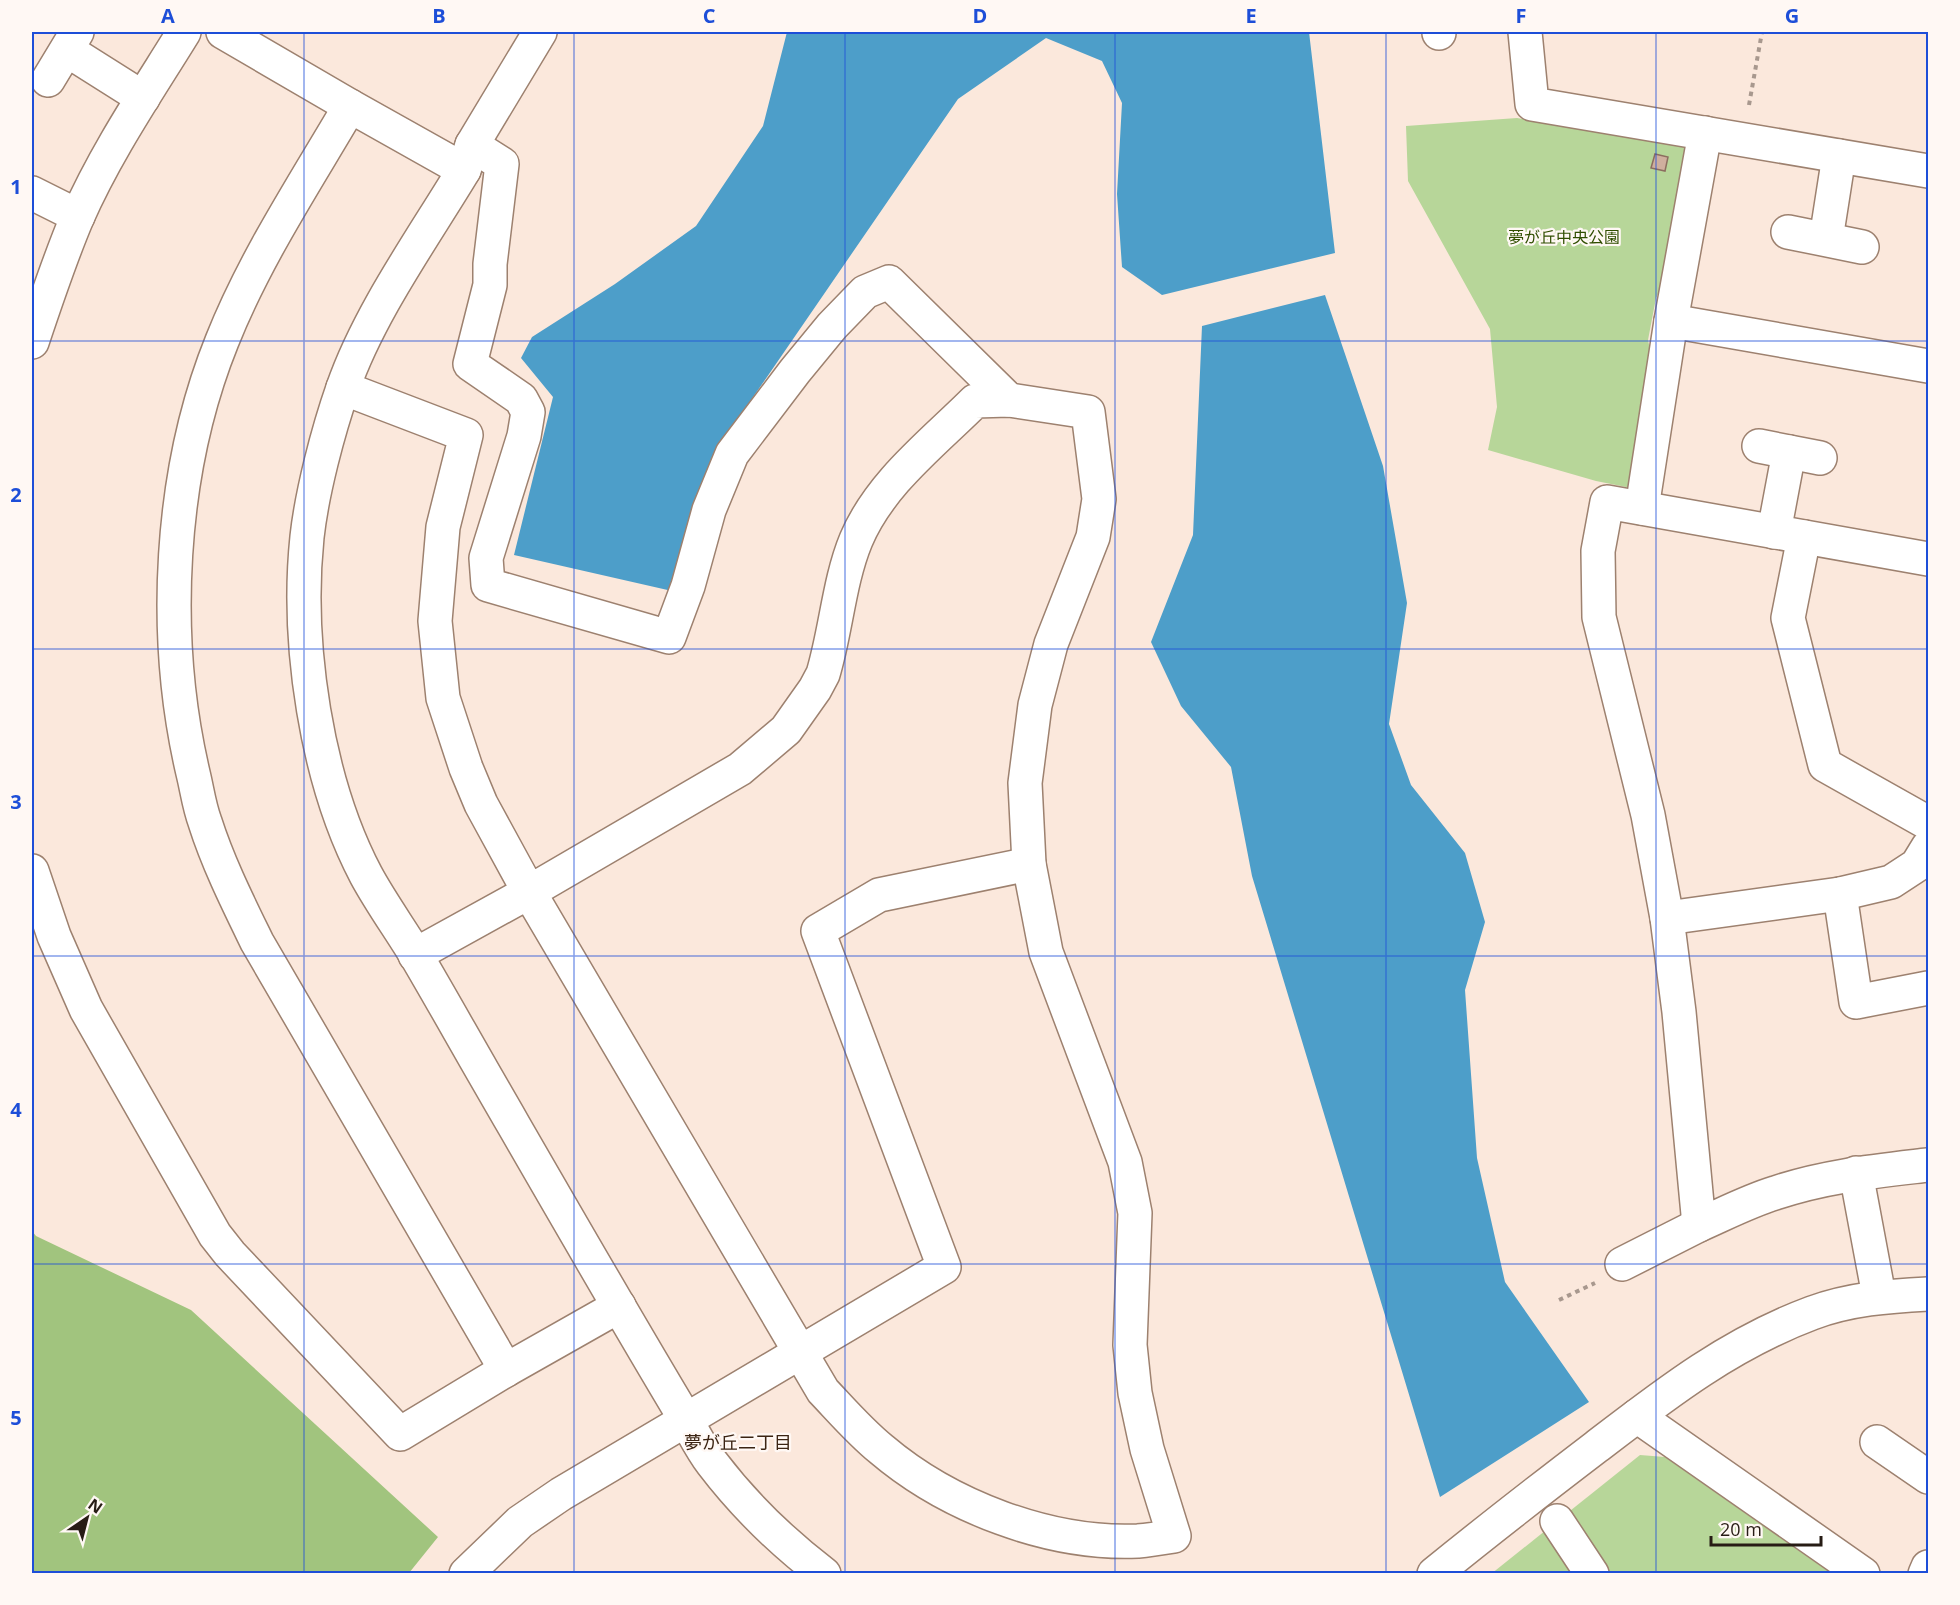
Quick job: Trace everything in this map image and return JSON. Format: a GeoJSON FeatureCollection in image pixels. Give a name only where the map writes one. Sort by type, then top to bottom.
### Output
{"type":"FeatureCollection","features":[{"type":"Feature","properties":{"kind":"street"},"geometry":{"type":"LineString","coordinates":[[32,342],[53,276],[78,216],[108,158],[184,32]]}},
{"type":"Feature","properties":{"kind":"street"},"geometry":{"type":"LineString","coordinates":[[223,32],[350,106],[468,158],[502,164],[490,264],[490,285],[470,364],[521,399],[528,412],[524,436],[486,558],[488,585],[669,637],[688,586],[709,510],[732,454],[832,326],[865,292],[889,282],[1009,400]]}},
{"type":"Feature","properties":{"kind":"street"},"geometry":{"type":"LineString","coordinates":[[540,32],[376,318],[343,388],[320,469],[308,537],[305,608],[309,677],[317,727],[328,777],[344,824],[366,874],[686,1420],[712,1463],[753,1511],[791,1549],[824,1574]]}},
{"type":"Feature","properties":{"kind":"street"},"geometry":{"type":"LineString","coordinates":[[1525,32],[1532,105],[1929,171]]}},
{"type":"Feature","properties":{"kind":"street"},"geometry":{"type":"LineString","coordinates":[[48,80],[72,41],[143,98]]}},
{"type":"Feature","properties":{"kind":"street"},"geometry":{"type":"LineString","coordinates":[[350,106],[267,247],[241,297],[221,343],[204,394],[191,447],[183,495],[174,581],[178,695],[204,821],[232,892],[257,942],[506,1370]]}},
{"type":"Feature","properties":{"kind":"street"},"geometry":{"type":"LineString","coordinates":[[1642,508],[1671,321],[1705,133]]}},
{"type":"Feature","properties":{"kind":"street"},"geometry":{"type":"LineString","coordinates":[[1826,239],[1839,156]]}},
{"type":"Feature","properties":{"kind":"street"},"geometry":{"type":"LineString","coordinates":[[32,193],[78,216]]}},
{"type":"Feature","properties":{"kind":"street"},"geometry":{"type":"LineString","coordinates":[[1788,232],[1862,247]]}},
{"type":"Feature","properties":{"kind":"street"},"geometry":{"type":"LineString","coordinates":[[1671,321],[1929,366]]}},
{"type":"Feature","properties":{"kind":"street"},"geometry":{"type":"LineString","coordinates":[[343,388],[466,435],[443,527],[435,621],[443,698],[459,750],[481,804],[529,892],[823,1391],[881,1449],[917,1476],[957,1500],[1014,1523],[1060,1534],[1105,1540],[1137,1541],[1174,1536],[1147,1449],[1135,1393],[1130,1345],[1135,1213],[1125,1162],[1046,952],[1029,864],[1025,783],[1035,705],[1051,644],[1093,537],[1099,499],[1088,412],[1009,400],[975,401],[891,484],[867,517],[855,542],[823,674],[786,730],[740,769],[529,892],[415,955]]}},
{"type":"Feature","properties":{"kind":"street"},"geometry":{"type":"LineString","coordinates":[[1789,452],[1788,618],[1825,765],[1929,823]]}},
{"type":"Feature","properties":{"kind":"street"},"geometry":{"type":"LineString","coordinates":[[1699,1225],[1668,918],[1648,815],[1599,617],[1598,551],[1607,502],[1929,558]]}},
{"type":"Feature","properties":{"kind":"street"},"geometry":{"type":"LineString","coordinates":[[1668,918],[1840,894],[1892,882],[1917,865],[1929,847]]}},
{"type":"Feature","properties":{"kind":"street"},"geometry":{"type":"LineString","coordinates":[[466,1574],[520,1522],[544,1505],[944,1267],[818,931],[879,894],[1029,864]]}},
{"type":"Feature","properties":{"kind":"street"},"geometry":{"type":"LineString","coordinates":[[32,871],[54,936],[86,1009],[214,1234],[230,1254],[399,1434],[619,1306]]}},
{"type":"Feature","properties":{"kind":"street"},"geometry":{"type":"LineString","coordinates":[[1840,894],[1856,1002],[1929,988]]}},
{"type":"Feature","properties":{"kind":"street"},"geometry":{"type":"LineString","coordinates":[[1622,1264],[1699,1225],[1775,1193],[1857,1173],[1929,1165]]}},
{"type":"Feature","properties":{"kind":"street"},"geometry":{"type":"LineString","coordinates":[[1857,1173],[1879,1296]]}},
{"type":"Feature","properties":{"kind":"street"},"geometry":{"type":"LineString","coordinates":[[1434,1574],[1637,1416],[1721,1357],[1769,1331],[1814,1312],[1879,1296],[1929,1294]]}},
{"type":"Feature","properties":{"kind":"street"},"geometry":{"type":"LineString","coordinates":[[1637,1416],[1863,1574]]}},
{"type":"Feature","properties":{"kind":"street"},"geometry":{"type":"LineString","coordinates":[[1877,1442],[1929,1477]]}},
{"type":"Feature","properties":{"kind":"street"},"geometry":{"type":"LineString","coordinates":[[1557,1521],[1592,1574]]}},
{"type":"Feature","properties":{"kind":"street"},"geometry":{"type":"LineString","coordinates":[[1924,1574],[1929,1566]]}},
{"type":"Feature","properties":{"kind":"path"},"geometry":{"type":"LineString","coordinates":[[1745,140],[1746,118],[1762,32]]}},
{"type":"Feature","properties":{"kind":"green space","name":"夢が丘中央公園"},"geometry":{"type":"Polygon","coordinates":[[[1517,118],[1688,146],[1669,273],[1656,298],[1648,340],[1654,368],[1631,488],[1596,481],[1488,450],[1497,407],[1490,329],[1408,181],[1406,126],[1517,118]]]}},
{"type":"Feature","properties":{"kind":"green space"},"geometry":{"type":"Polygon","coordinates":[[[32,1231],[36,1236],[191,1310],[438,1537],[409,1573],[32,1573],[32,1231]]]}},
{"type":"Feature","properties":{"kind":"green space"},"geometry":{"type":"Polygon","coordinates":[[[1640,1455],[1665,1457],[1831,1573],[1491,1574],[1640,1455]]]}},
{"type":"Feature","properties":{"kind":"water"},"geometry":{"type":"Polygon","coordinates":[[[787,32],[1309,32],[1335,253],[1162,295],[1122,267],[1117,194],[1122,103],[1102,61],[1046,38],[958,99],[712,457],[672,591],[514,555],[553,397],[521,358],[532,337],[615,284],[696,226],[763,126],[787,32]]]}},
{"type":"Feature","properties":{"kind":"water"},"geometry":{"type":"Polygon","coordinates":[[[1325,295],[1383,466],[1407,603],[1389,724],[1411,785],[1465,853],[1485,922],[1465,990],[1477,1158],[1505,1282],[1589,1402],[1440,1497],[1252,876],[1231,767],[1181,706],[1151,642],[1193,535],[1202,326],[1325,295]]]}},
{"type":"Feature","properties":{"kind":"building"},"geometry":{"type":"Polygon","coordinates":[[[1655,154],[1668,157],[1665,171],[1651,168],[1655,154]]]}},
{"type":"Feature","properties":{"kind":"district","name":"夢が丘二丁目"},"geometry":{"type":"Point","coordinates":[738,1442]}}]}
